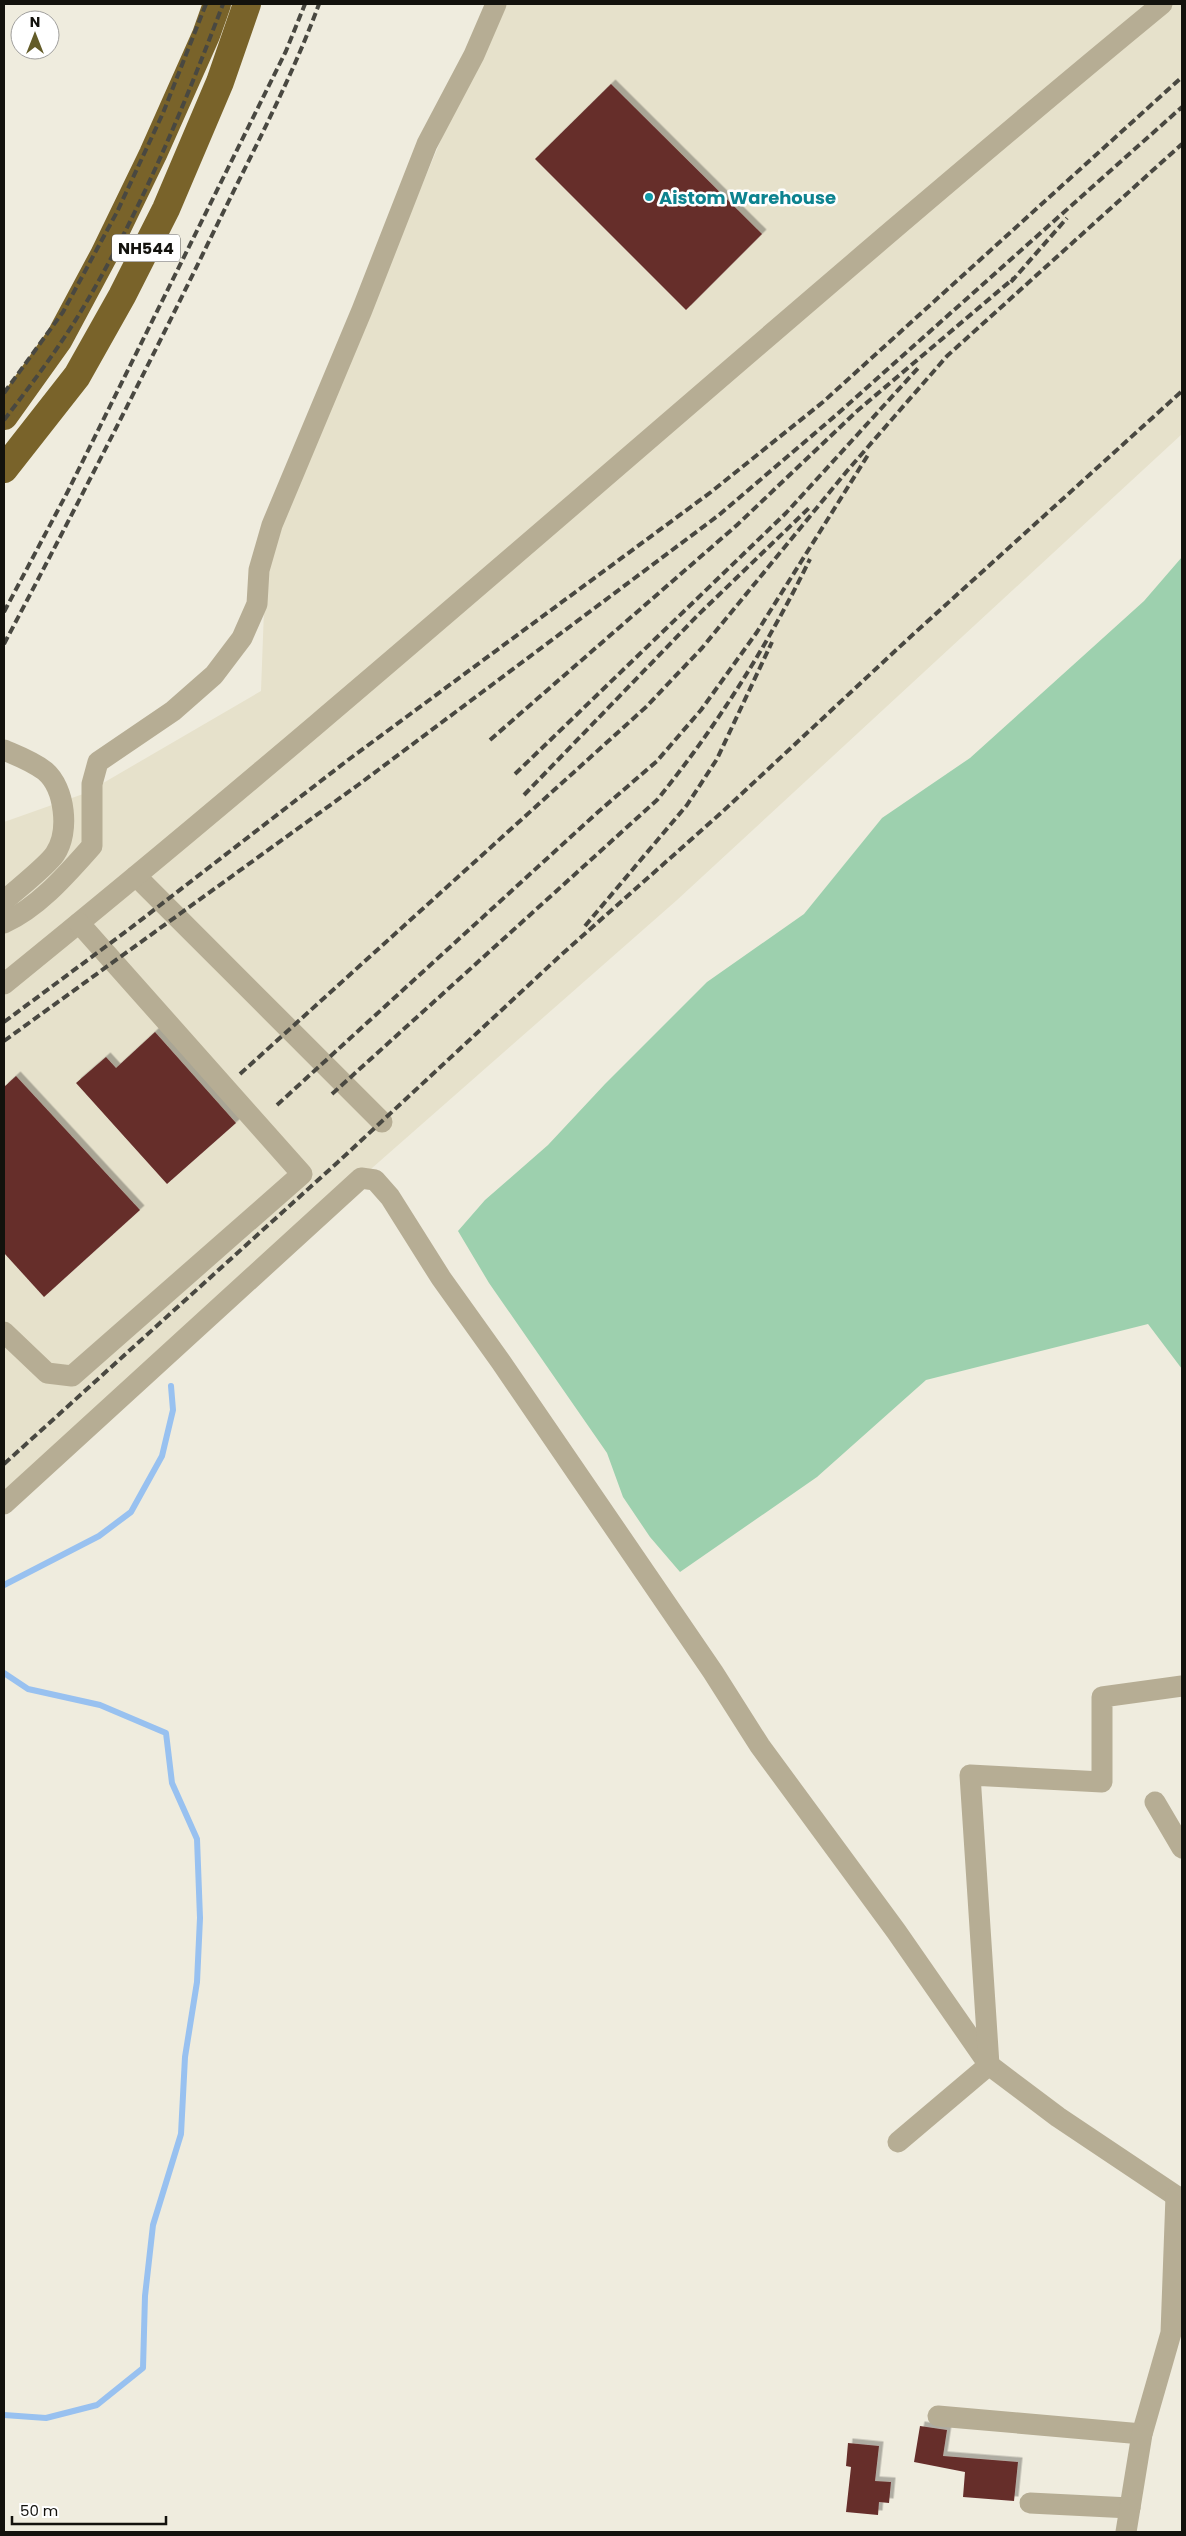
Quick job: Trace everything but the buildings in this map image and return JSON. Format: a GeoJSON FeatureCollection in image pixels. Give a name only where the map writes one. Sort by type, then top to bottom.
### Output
{"type":"FeatureCollection","features":[{"type":"Feature","properties":{"kind":"highway","name":"NH544"},"geometry":{"type":"LineString","coordinates":[[4,416],[59,339],[104,255],[153,154],[206,35],[217,4]]}},
{"type":"Feature","properties":{"kind":"highway","name":"NH544"},"geometry":{"type":"LineString","coordinates":[[4,469],[78,376],[122,296],[166,209],[212,100],[247,4]]}},
{"type":"Feature","properties":{"kind":"street"},"geometry":{"type":"LineString","coordinates":[[4,923],[16,917],[66,876],[92,846],[92,784],[98,762],[180,705],[214,675],[242,638],[257,604],[259,570],[272,525],[362,310],[427,144],[474,55],[496,4]]}},
{"type":"Feature","properties":{"kind":"street"},"geometry":{"type":"LineString","coordinates":[[4,984],[136,876],[886,234],[1162,4]]}},
{"type":"Feature","properties":{"kind":"street"},"geometry":{"type":"LineString","coordinates":[[4,750],[29,760],[46,773],[58,791],[64,813],[62,834],[55,854],[4,901]]}},
{"type":"Feature","properties":{"kind":"street"},"geometry":{"type":"LineString","coordinates":[[136,876],[382,1122]]}},
{"type":"Feature","properties":{"kind":"street"},"geometry":{"type":"LineString","coordinates":[[4,1332],[46,1373],[72,1376],[302,1174],[79,923]]}},
{"type":"Feature","properties":{"kind":"street"},"geometry":{"type":"LineString","coordinates":[[4,1504],[361,1178],[375,1180],[390,1197],[441,1278],[501,1362],[713,1672],[760,1746],[896,1931],[989,2065],[1058,2117],[1179,2198],[1171,2334],[1142,2434],[1126,2532]]}},
{"type":"Feature","properties":{"kind":"street"},"geometry":{"type":"LineString","coordinates":[[989,2065],[970,1775],[1102,1782],[1102,1697],[1182,1686]]}},
{"type":"Feature","properties":{"kind":"street"},"geometry":{"type":"LineString","coordinates":[[1155,1802],[1182,1848]]}},
{"type":"Feature","properties":{"kind":"street"},"geometry":{"type":"LineString","coordinates":[[898,2142],[989,2065]]}},
{"type":"Feature","properties":{"kind":"street"},"geometry":{"type":"LineString","coordinates":[[938,2416],[1142,2434]]}},
{"type":"Feature","properties":{"kind":"street"},"geometry":{"type":"LineString","coordinates":[[1030,2503],[1130,2508]]}},
{"type":"Feature","properties":{"kind":"shaded area"},"geometry":{"type":"Polygon","coordinates":[[[506,4],[1182,4],[1182,434],[677,900],[149,1364],[4,1502],[4,822],[86,793],[261,691],[266,556],[470,71],[506,4]]]}},
{"type":"Feature","properties":{"kind":"green space"},"geometry":{"type":"Polygon","coordinates":[[[1182,557],[1182,1369],[1148,1324],[926,1380],[817,1477],[680,1572],[650,1537],[623,1497],[607,1453],[489,1283],[458,1231],[485,1200],[548,1145],[605,1084],[707,982],[804,914],[882,818],[970,758],[1144,601],[1182,557]]]}},
{"type":"Feature","properties":{"kind":"waterway"},"geometry":{"type":"LineString","coordinates":[[4,1585],[99,1536],[131,1512],[162,1456],[173,1410],[171,1386]]}},
{"type":"Feature","properties":{"kind":"waterway"},"geometry":{"type":"LineString","coordinates":[[4,1673],[28,1689],[100,1705],[166,1733],[172,1783],[197,1839],[200,1918],[197,1982],[185,2057],[181,2134],[153,2225],[145,2296],[143,2368],[97,2405],[46,2418],[4,2415]]}},
{"type":"Feature","properties":{"kind":"railway"},"geometry":{"type":"LineString","coordinates":[[4,393],[63,312],[117,212],[163,113],[206,4]]}},
{"type":"Feature","properties":{"kind":"railway"},"geometry":{"type":"LineString","coordinates":[[4,420],[60,344],[110,261],[162,153],[194,79],[223,4]]}},
{"type":"Feature","properties":{"kind":"railway"},"geometry":{"type":"LineString","coordinates":[[4,612],[68,491],[286,51],[305,4]]}},
{"type":"Feature","properties":{"kind":"railway"},"geometry":{"type":"LineString","coordinates":[[4,644],[112,436],[257,144],[284,88],[319,4]]}},
{"type":"Feature","properties":{"kind":"railway"},"geometry":{"type":"LineString","coordinates":[[4,1022],[128,930],[348,760],[711,492],[823,402],[1182,77]]}},
{"type":"Feature","properties":{"kind":"railway"},"geometry":{"type":"LineString","coordinates":[[4,1041],[358,785],[719,515],[835,416],[1182,107]]}},
{"type":"Feature","properties":{"kind":"railway"},"geometry":{"type":"LineString","coordinates":[[240,1074],[646,707],[702,648],[847,471],[947,356],[1182,144]]}},
{"type":"Feature","properties":{"kind":"railway"},"geometry":{"type":"LineString","coordinates":[[1011,282],[1067,218]]}},
{"type":"Feature","properties":{"kind":"railway"},"geometry":{"type":"LineString","coordinates":[[490,740],[737,525],[857,411],[1014,278]]}},
{"type":"Feature","properties":{"kind":"railway"},"geometry":{"type":"LineString","coordinates":[[515,774],[786,513],[919,367]]}},
{"type":"Feature","properties":{"kind":"railway"},"geometry":{"type":"LineString","coordinates":[[4,1464],[338,1162],[561,955],[721,813],[908,639],[1182,391]]}},
{"type":"Feature","properties":{"kind":"railway"},"geometry":{"type":"LineString","coordinates":[[277,1105],[598,812],[657,761],[701,710],[757,632],[868,455]]}},
{"type":"Feature","properties":{"kind":"railway"},"geometry":{"type":"LineString","coordinates":[[524,795],[698,615],[809,508]]}},
{"type":"Feature","properties":{"kind":"railway"},"geometry":{"type":"LineString","coordinates":[[332,1094],[657,800],[721,714],[777,623],[810,559]]}},
{"type":"Feature","properties":{"kind":"railway"},"geometry":{"type":"LineString","coordinates":[[585,926],[687,805],[717,759],[772,642]]}},
{"type":"Feature","properties":{"kind":"place","name":"Aistom Warehouse"},"geometry":{"type":"Point","coordinates":[649,197]}}]}
